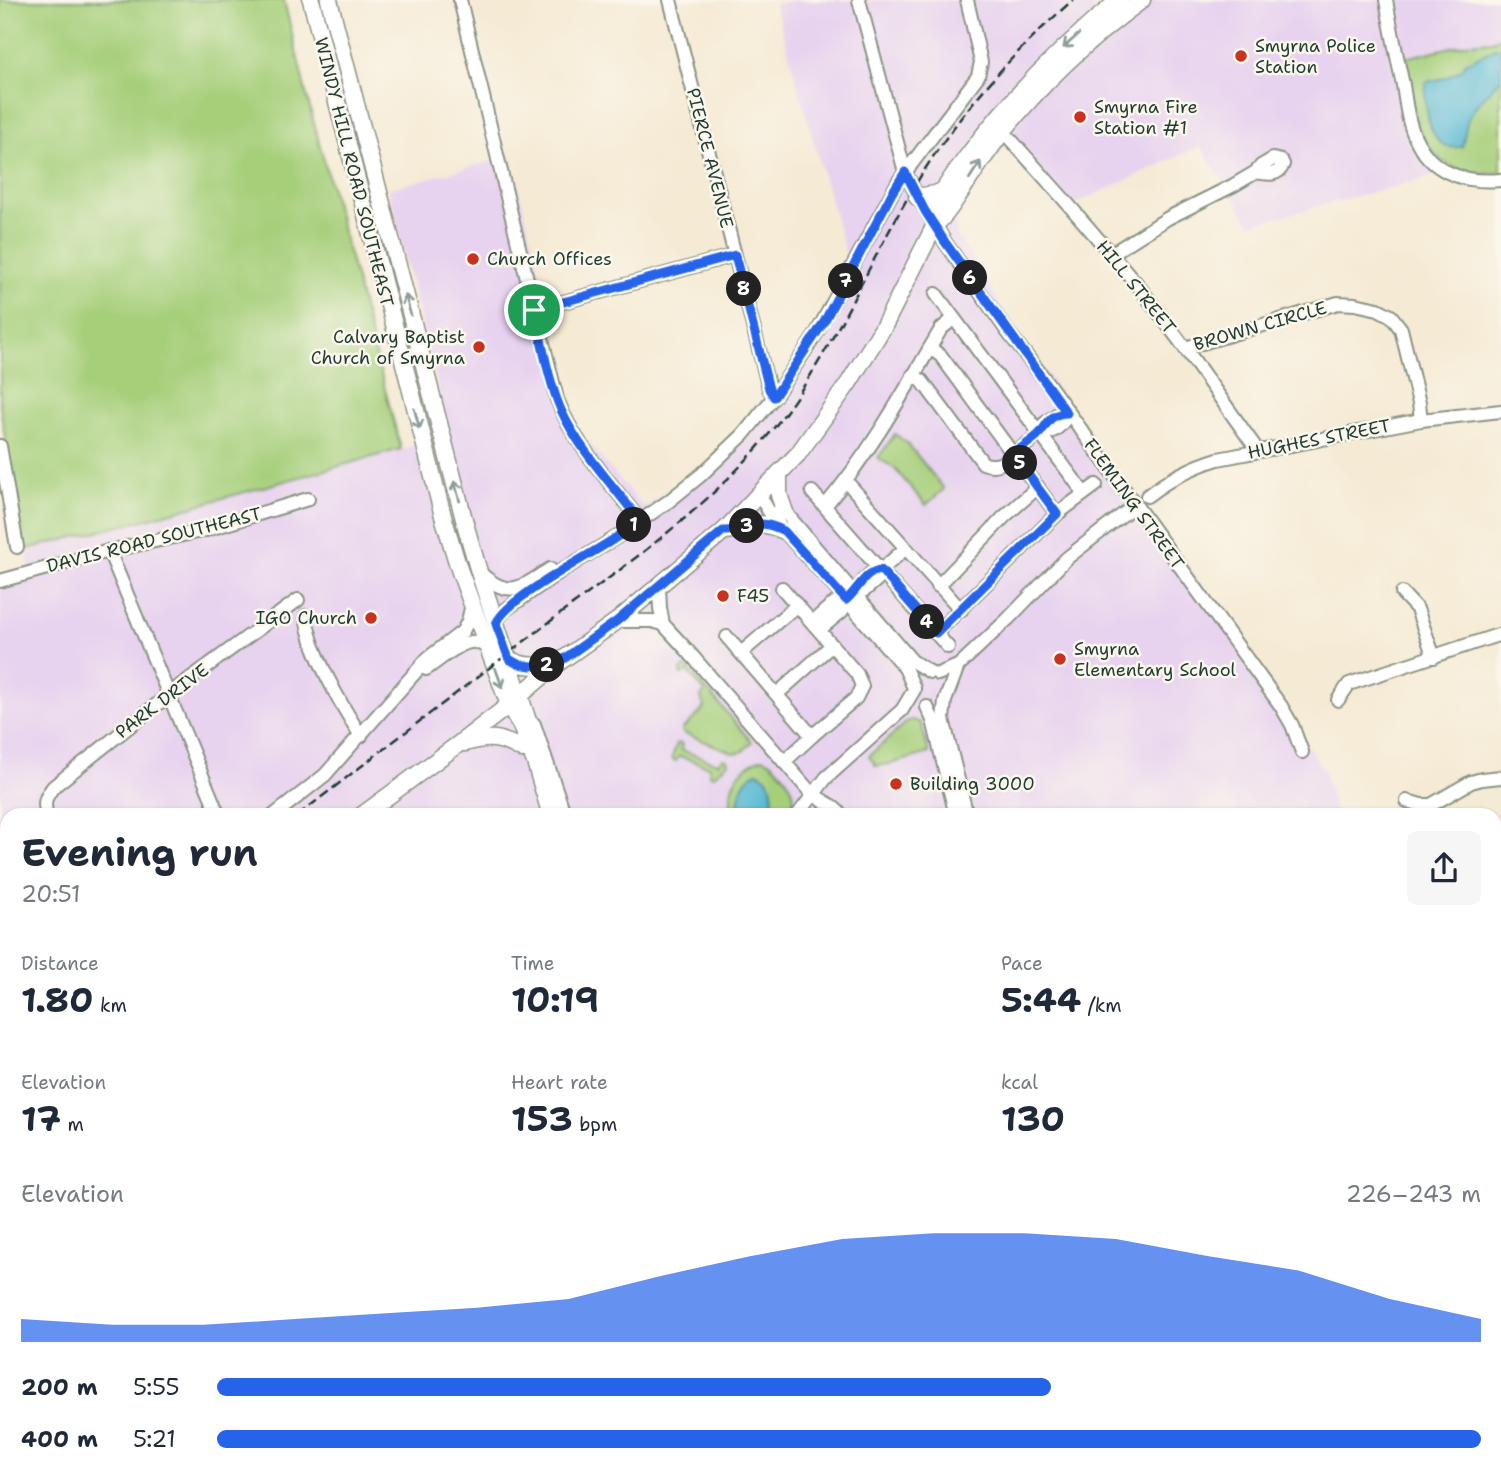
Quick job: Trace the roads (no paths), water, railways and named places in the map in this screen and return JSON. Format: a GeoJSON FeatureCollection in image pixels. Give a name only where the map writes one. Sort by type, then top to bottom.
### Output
{"type":"FeatureCollection","features":[{"type":"Feature","properties":{"kind":"main road","name":"WINDY HILL ROAD SOUTHEAST"},"geometry":{"type":"LineString","coordinates":[[311,0],[451,545],[488,648],[515,700],[555,808]]}},
{"type":"Feature","properties":{"kind":"main road","name":"WINDY HILL ROAD SOUTHEAST"},"geometry":{"type":"LineString","coordinates":[[329,0],[437,419],[480,572],[509,659],[521,726],[549,808]]}},
{"type":"Feature","properties":{"kind":"main road"},"geometry":{"type":"LineString","coordinates":[[935,225],[936,205],[944,190],[993,122],[1056,55],[1119,0]]}},
{"type":"Feature","properties":{"kind":"main road"},"geometry":{"type":"LineString","coordinates":[[372,808],[456,746],[558,663],[659,587],[723,531],[798,454],[855,374],[884,326],[935,225],[946,216],[1003,131],[1065,65],[1142,0]]}},
{"type":"Feature","properties":{"kind":"main road"},"geometry":{"type":"LineString","coordinates":[[917,197],[944,190]]}},
{"type":"Feature","properties":{"kind":"main road"},"geometry":{"type":"LineString","coordinates":[[779,473],[779,495],[785,512]]}},
{"type":"Feature","properties":{"kind":"main road"},"geometry":{"type":"LineString","coordinates":[[723,531],[732,531],[751,524],[771,526],[784,531]]}},
{"type":"Feature","properties":{"kind":"main road"},"geometry":{"type":"LineString","coordinates":[[509,659],[531,666],[558,663]]}},
{"type":"Feature","properties":{"kind":"main road"},"geometry":{"type":"LineString","coordinates":[[456,746],[481,738],[495,738],[523,750]]}},
{"type":"Feature","properties":{"kind":"street"},"geometry":{"type":"LineString","coordinates":[[460,0],[554,390],[564,416],[585,450],[640,521]]}},
{"type":"Feature","properties":{"kind":"street","name":"PIERCE AVENUE"},"geometry":{"type":"LineString","coordinates":[[670,0],[769,389],[774,397]]}},
{"type":"Feature","properties":{"kind":"street","name":"FLEMING STREET"},"geometry":{"type":"LineString","coordinates":[[859,0],[905,172],[917,197],[1002,324],[1282,707],[1302,752]]}},
{"type":"Feature","properties":{"kind":"street"},"geometry":{"type":"LineString","coordinates":[[496,624],[505,610],[617,537],[701,475],[743,435],[774,397],[824,322],[905,172],[980,72],[981,62],[967,0]]}},
{"type":"Feature","properties":{"kind":"street"},"geometry":{"type":"LineString","coordinates":[[1386,0],[1417,143],[1432,161],[1452,175],[1484,182],[1501,180]]}},
{"type":"Feature","properties":{"kind":"street","name":"HILL STREET"},"geometry":{"type":"LineString","coordinates":[[1003,131],[1137,284],[1258,451]]}},
{"type":"Feature","properties":{"kind":"street"},"geometry":{"type":"LineString","coordinates":[[1111,254],[1168,218],[1256,173]]}},
{"type":"Feature","properties":{"kind":"street"},"geometry":{"type":"LineString","coordinates":[[534,310],[735,255]]}},
{"type":"Feature","properties":{"kind":"street"},"geometry":{"type":"LineString","coordinates":[[936,294],[1084,494]]}},
{"type":"Feature","properties":{"kind":"street","name":"BROWN CIRCLE"},"geometry":{"type":"LineString","coordinates":[[1185,348],[1338,303],[1378,309],[1391,316],[1401,329],[1421,420]]}},
{"type":"Feature","properties":{"kind":"street"},"geometry":{"type":"LineString","coordinates":[[825,506],[885,425],[941,329],[953,318]]}},
{"type":"Feature","properties":{"kind":"street"},"geometry":{"type":"LineString","coordinates":[[930,348],[941,356],[1057,514]]}},
{"type":"Feature","properties":{"kind":"street"},"geometry":{"type":"LineString","coordinates":[[913,375],[922,381],[983,463],[996,465],[1040,434],[1048,434],[1065,422],[1067,413]]}},
{"type":"Feature","properties":{"kind":"street","name":"HUGHES STREET"},"geometry":{"type":"LineString","coordinates":[[1147,496],[1190,469],[1218,459],[1421,420],[1501,411]]}},
{"type":"Feature","properties":{"kind":"street"},"geometry":{"type":"LineString","coordinates":[[0,446],[18,547]]}},
{"type":"Feature","properties":{"kind":"street"},"geometry":{"type":"LineString","coordinates":[[846,481],[961,610]]}},
{"type":"Feature","properties":{"kind":"street"},"geometry":{"type":"LineString","coordinates":[[936,633],[1057,514],[1096,485]]}},
{"type":"Feature","properties":{"kind":"street"},"geometry":{"type":"LineString","coordinates":[[938,586],[1017,504],[1038,487]]}},
{"type":"Feature","properties":{"kind":"street"},"geometry":{"type":"LineString","coordinates":[[813,492],[948,647]]}},
{"type":"Feature","properties":{"kind":"street"},"geometry":{"type":"LineString","coordinates":[[759,494],[785,512],[905,668],[917,700],[926,706],[934,726],[954,808]]}},
{"type":"Feature","properties":{"kind":"street"},"geometry":{"type":"LineString","coordinates":[[759,494],[784,531],[912,661],[945,680],[947,695],[937,706],[908,710],[897,716]]}},
{"type":"Feature","properties":{"kind":"street","name":"DAVIS ROAD SOUTHEAST"},"geometry":{"type":"LineString","coordinates":[[0,581],[108,551],[206,530],[308,499]]}},
{"type":"Feature","properties":{"kind":"street"},"geometry":{"type":"LineString","coordinates":[[965,808],[943,719],[947,695],[958,666],[1067,558],[1098,531],[1135,505]]}},
{"type":"Feature","properties":{"kind":"street"},"geometry":{"type":"LineString","coordinates":[[480,572],[496,585],[509,589],[519,587],[582,549],[640,521]]}},
{"type":"Feature","properties":{"kind":"street"},"geometry":{"type":"LineString","coordinates":[[816,626],[835,603],[865,590],[879,578],[881,570],[905,549]]}},
{"type":"Feature","properties":{"kind":"street"},"geometry":{"type":"LineString","coordinates":[[108,551],[216,808]]}},
{"type":"Feature","properties":{"kind":"street"},"geometry":{"type":"LineString","coordinates":[[659,587],[663,624]]}},
{"type":"Feature","properties":{"kind":"street"},"geometry":{"type":"LineString","coordinates":[[782,588],[857,674],[862,686],[856,698],[784,762]]}},
{"type":"Feature","properties":{"kind":"street"},"geometry":{"type":"LineString","coordinates":[[1402,593],[1418,609],[1434,657]]}},
{"type":"Feature","properties":{"kind":"street","name":"PARK DRIVE"},"geometry":{"type":"LineString","coordinates":[[45,808],[45,798],[52,787],[169,695],[298,600]]}},
{"type":"Feature","properties":{"kind":"street"},"geometry":{"type":"LineString","coordinates":[[283,808],[325,775],[428,658],[463,631],[472,604]]}},
{"type":"Feature","properties":{"kind":"street"},"geometry":{"type":"LineString","coordinates":[[741,653],[796,606]]}},
{"type":"Feature","properties":{"kind":"street"},"geometry":{"type":"LineString","coordinates":[[306,615],[308,628],[327,674],[344,710],[361,736]]}},
{"type":"Feature","properties":{"kind":"street"},"geometry":{"type":"LineString","coordinates":[[617,621],[652,621],[663,624],[812,794],[828,808]]}},
{"type":"Feature","properties":{"kind":"street"},"geometry":{"type":"LineString","coordinates":[[1338,700],[1349,684],[1501,634]]}},
{"type":"Feature","properties":{"kind":"street"},"geometry":{"type":"LineString","coordinates":[[727,637],[812,736]]}},
{"type":"Feature","properties":{"kind":"street"},"geometry":{"type":"LineString","coordinates":[[411,677],[464,644],[473,642],[488,648]]}},
{"type":"Feature","properties":{"kind":"street"},"geometry":{"type":"LineString","coordinates":[[777,694],[832,645]]}},
{"type":"Feature","properties":{"kind":"street"},"geometry":{"type":"LineString","coordinates":[[802,808],[826,778],[897,716],[921,676],[958,666]]}},
{"type":"Feature","properties":{"kind":"street","name":"WINDY HILL ROAD SOUTHEAST"},"geometry":{"type":"LineString","coordinates":[[515,700],[523,750],[541,808]]}},
{"type":"Feature","properties":{"kind":"street","name":"WINDY HILL ROAD SOUTHEAST"},"geometry":{"type":"LineString","coordinates":[[515,700],[533,721],[562,808]]}},
{"type":"Feature","properties":{"kind":"street"},"geometry":{"type":"LineString","coordinates":[[1407,801],[1431,805],[1477,780],[1501,777]]}},
{"type":"Feature","properties":{"kind":"water"},"geometry":{"type":"Polygon","coordinates":[[[1501,48],[1501,78],[1475,107],[1467,122],[1462,147],[1445,146],[1434,135],[1431,126],[1426,107],[1426,82],[1445,78],[1462,69],[1465,63],[1501,48]]]}},
{"type":"Feature","properties":{"kind":"water"},"geometry":{"type":"Polygon","coordinates":[[[757,772],[767,779],[773,796],[772,808],[738,808],[743,785],[757,772]]]}},
{"type":"Feature","properties":{"kind":"railway"},"geometry":{"type":"LineString","coordinates":[[307,808],[638,556],[694,510],[745,461],[791,405],[829,345],[896,218],[948,135],[1007,64],[1073,0]]}},
{"type":"Feature","properties":{"kind":"place","name":"Smyrna Police Station"},"geometry":{"type":"Point","coordinates":[1241,56]}},
{"type":"Feature","properties":{"kind":"place","name":"Smyrna Fire Station #1"},"geometry":{"type":"Point","coordinates":[1080,117]}},
{"type":"Feature","properties":{"kind":"place","name":"Church Offices"},"geometry":{"type":"Point","coordinates":[473,259]}},
{"type":"Feature","properties":{"kind":"place","name":"Calvary Baptist Church of Smyrna"},"geometry":{"type":"Point","coordinates":[479,347]}},
{"type":"Feature","properties":{"kind":"place","name":"F45"},"geometry":{"type":"Point","coordinates":[723,596]}},
{"type":"Feature","properties":{"kind":"place","name":"IGO Church"},"geometry":{"type":"Point","coordinates":[371,618]}},
{"type":"Feature","properties":{"kind":"place","name":"Smyrna Elementary School"},"geometry":{"type":"Point","coordinates":[1060,659]}},
{"type":"Feature","properties":{"kind":"place","name":"Building 3000"},"geometry":{"type":"Point","coordinates":[896,784]}}]}
